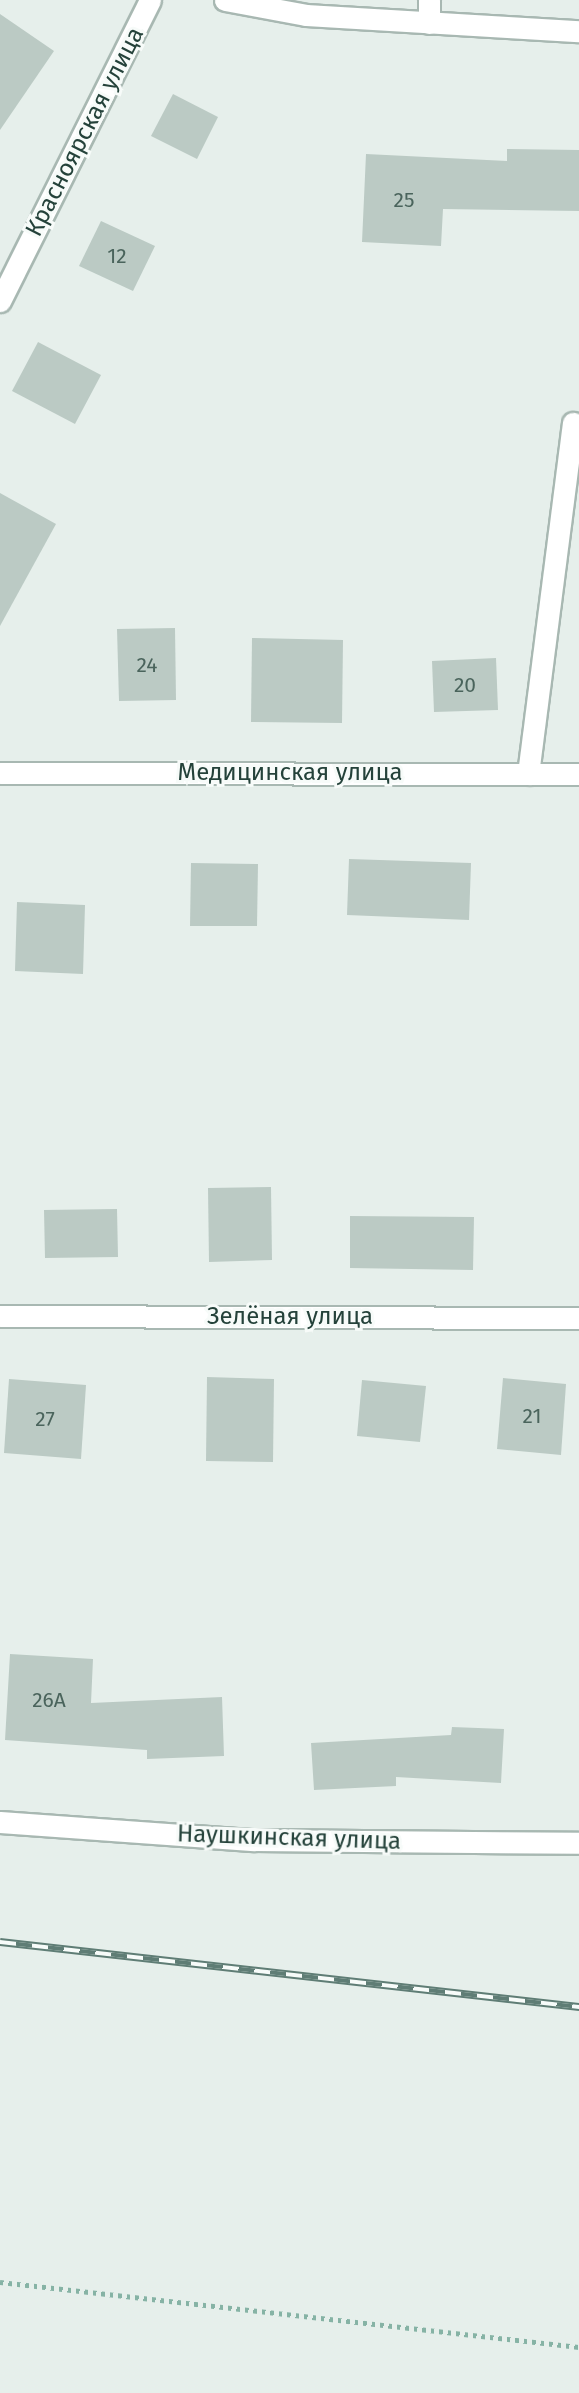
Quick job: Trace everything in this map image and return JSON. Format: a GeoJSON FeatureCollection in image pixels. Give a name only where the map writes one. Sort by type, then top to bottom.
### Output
{"type":"FeatureCollection","features":[{"type":"Feature","properties":{"kind":"street","name":"Красноярская улица"},"geometry":{"type":"LineString","coordinates":[[0,301],[150,0]]}},
{"type":"Feature","properties":{"kind":"street"},"geometry":{"type":"LineString","coordinates":[[225,0],[306,15],[579,32]]}},
{"type":"Feature","properties":{"kind":"street"},"geometry":{"type":"LineString","coordinates":[[429,0],[429,23]]}},
{"type":"Feature","properties":{"kind":"street"},"geometry":{"type":"LineString","coordinates":[[528,774],[573,423]]}},
{"type":"Feature","properties":{"kind":"street","name":"Медицинская улица"},"geometry":{"type":"LineString","coordinates":[[0,773],[579,774]]}},
{"type":"Feature","properties":{"kind":"street","name":"Зелёная улица"},"geometry":{"type":"LineString","coordinates":[[0,1315],[579,1318]]}},
{"type":"Feature","properties":{"kind":"street","name":"Наушкинская улица"},"geometry":{"type":"LineString","coordinates":[[0,1822],[254,1840],[579,1843]]}},
{"type":"Feature","properties":{"kind":"path"},"geometry":{"type":"LineString","coordinates":[[0,2282],[579,2347]]}},
{"type":"Feature","properties":{"kind":"building"},"geometry":{"type":"Polygon","coordinates":[[[0,14],[54,51],[0,130],[0,14]]]}},
{"type":"Feature","properties":{"kind":"building"},"geometry":{"type":"Polygon","coordinates":[[[173,94],[218,117],[197,159],[151,136],[173,94]]]}},
{"type":"Feature","properties":{"kind":"building"},"geometry":{"type":"Polygon","coordinates":[[[507,149],[579,150],[579,211],[443,209],[441,246],[362,242],[366,154],[507,161],[507,149]]]}},
{"type":"Feature","properties":{"kind":"building"},"geometry":{"type":"Polygon","coordinates":[[[101,221],[155,246],[133,291],[79,266],[101,221]]]}},
{"type":"Feature","properties":{"kind":"building"},"geometry":{"type":"Polygon","coordinates":[[[38,342],[101,375],[75,424],[12,391],[38,342]]]}},
{"type":"Feature","properties":{"kind":"building"},"geometry":{"type":"Polygon","coordinates":[[[0,493],[56,524],[0,626],[0,493]]]}},
{"type":"Feature","properties":{"kind":"building"},"geometry":{"type":"Polygon","coordinates":[[[175,628],[176,700],[119,701],[117,629],[175,628]]]}},
{"type":"Feature","properties":{"kind":"building"},"geometry":{"type":"Polygon","coordinates":[[[252,638],[343,640],[342,723],[251,722],[252,638]]]}},
{"type":"Feature","properties":{"kind":"building"},"geometry":{"type":"Polygon","coordinates":[[[496,658],[498,710],[434,712],[432,661],[496,658]]]}},
{"type":"Feature","properties":{"kind":"building"},"geometry":{"type":"Polygon","coordinates":[[[349,859],[471,863],[469,920],[347,915],[349,859]]]}},
{"type":"Feature","properties":{"kind":"building"},"geometry":{"type":"Polygon","coordinates":[[[191,863],[258,864],[257,926],[190,926],[191,863]]]}},
{"type":"Feature","properties":{"kind":"building"},"geometry":{"type":"Polygon","coordinates":[[[17,902],[85,905],[83,974],[15,971],[17,902]]]}},
{"type":"Feature","properties":{"kind":"building"},"geometry":{"type":"Polygon","coordinates":[[[271,1187],[272,1260],[209,1262],[208,1188],[271,1187]]]}},
{"type":"Feature","properties":{"kind":"building"},"geometry":{"type":"Polygon","coordinates":[[[117,1209],[118,1257],[45,1258],[44,1210],[117,1209]]]}},
{"type":"Feature","properties":{"kind":"building"},"geometry":{"type":"Polygon","coordinates":[[[350,1216],[474,1217],[473,1270],[350,1268],[350,1216]]]}},
{"type":"Feature","properties":{"kind":"building"},"geometry":{"type":"Polygon","coordinates":[[[207,1377],[274,1379],[273,1462],[206,1461],[207,1377]]]}},
{"type":"Feature","properties":{"kind":"building"},"geometry":{"type":"Polygon","coordinates":[[[503,1378],[566,1384],[561,1455],[497,1449],[503,1378]]]}},
{"type":"Feature","properties":{"kind":"building"},"geometry":{"type":"Polygon","coordinates":[[[9,1379],[86,1385],[81,1459],[4,1453],[9,1379]]]}},
{"type":"Feature","properties":{"kind":"building"},"geometry":{"type":"Polygon","coordinates":[[[362,1380],[426,1386],[420,1442],[357,1436],[362,1380]]]}},
{"type":"Feature","properties":{"kind":"building"},"geometry":{"type":"Polygon","coordinates":[[[10,1654],[93,1659],[91,1703],[222,1697],[224,1756],[147,1759],[147,1750],[5,1740],[10,1654]]]}},
{"type":"Feature","properties":{"kind":"building"},"geometry":{"type":"Polygon","coordinates":[[[452,1727],[504,1729],[501,1783],[396,1777],[396,1786],[314,1790],[311,1743],[451,1735],[452,1727]]]}},
{"type":"Feature","properties":{"kind":"railway"},"geometry":{"type":"LineString","coordinates":[[0,1942],[579,2007]]}}]}
